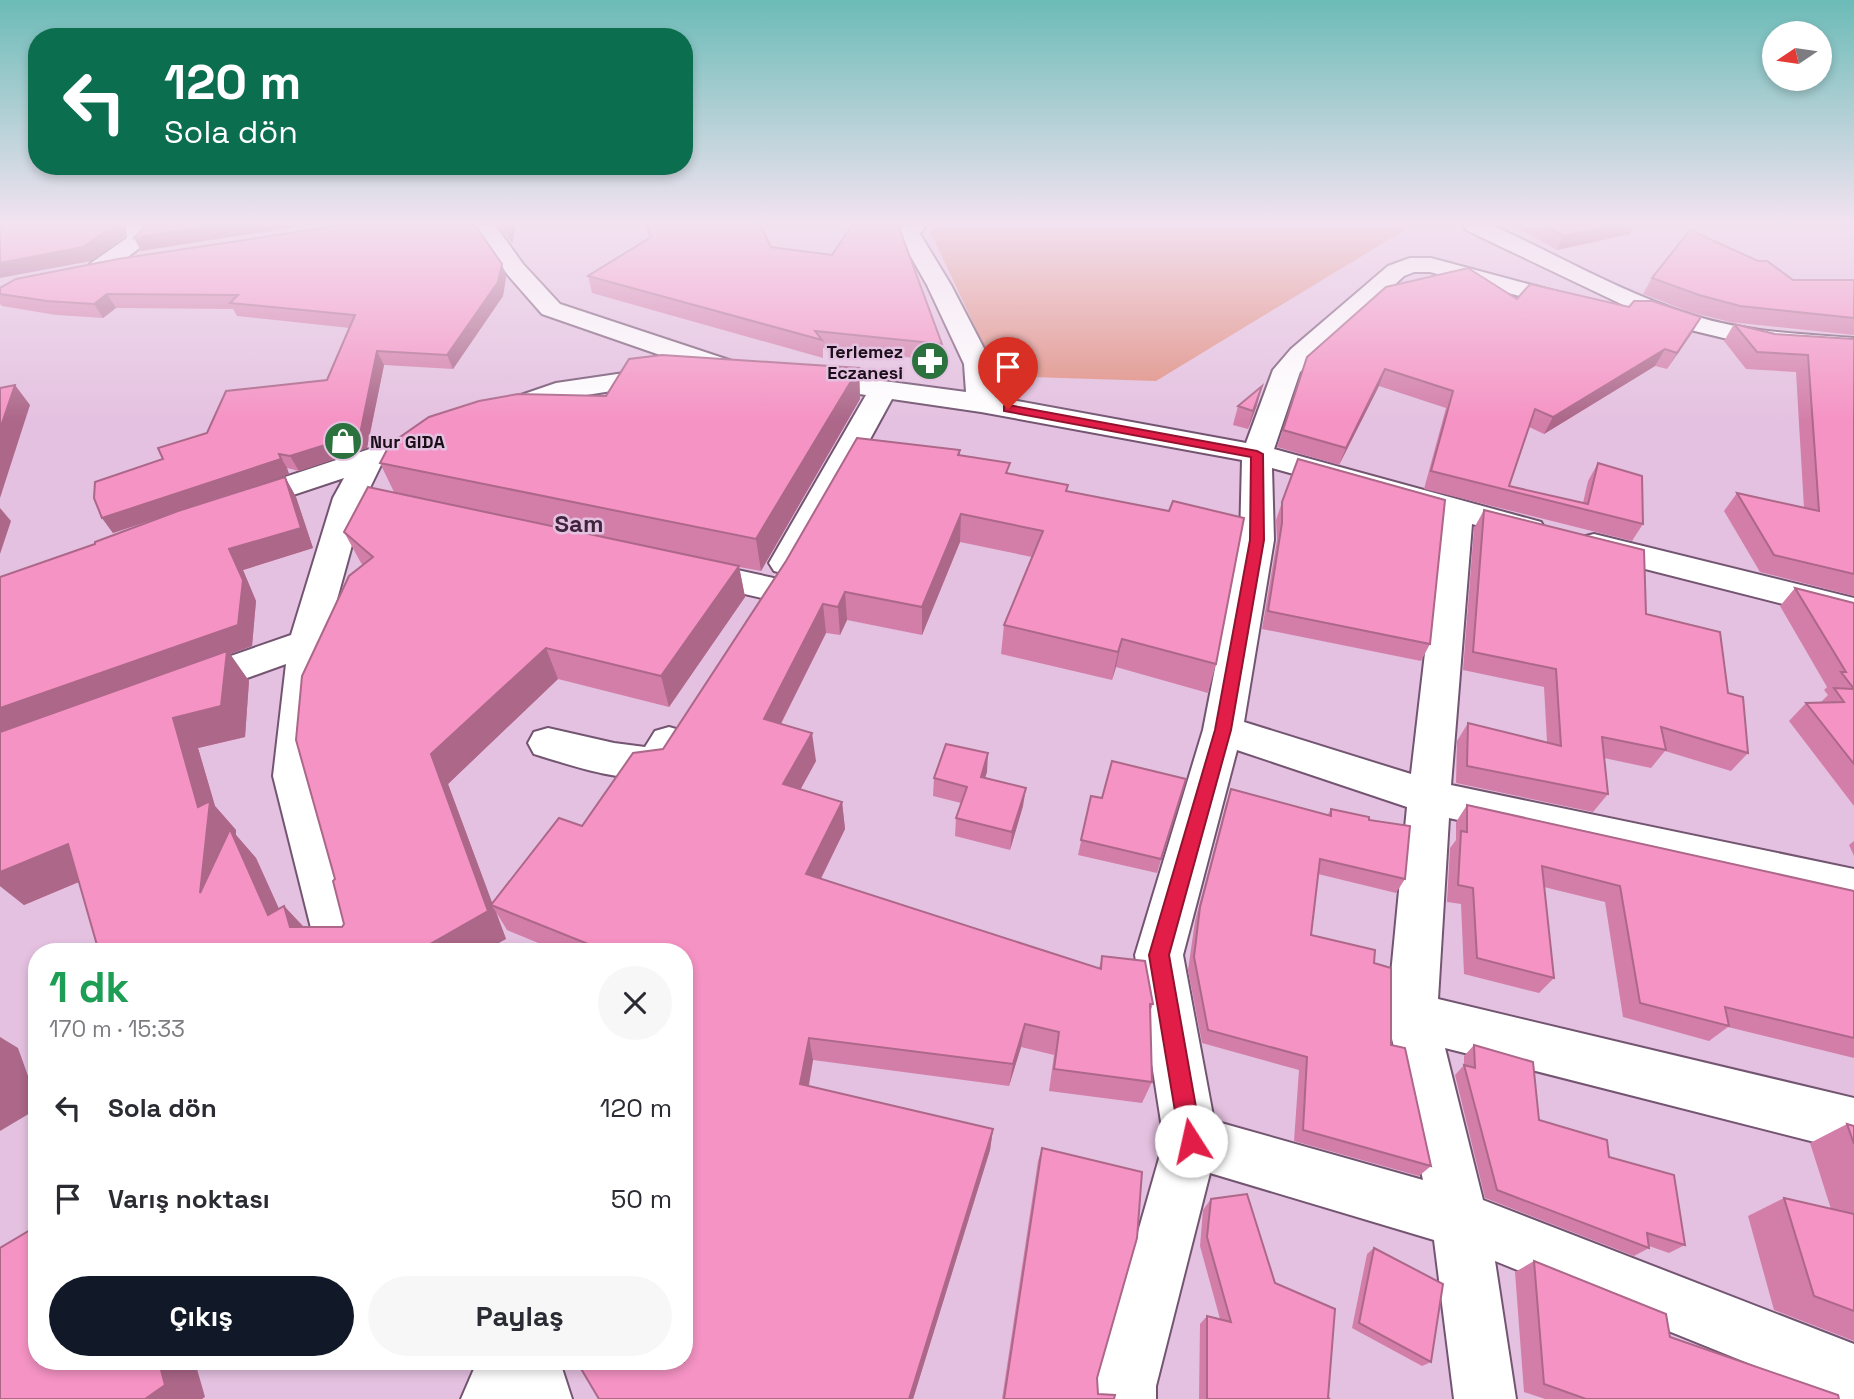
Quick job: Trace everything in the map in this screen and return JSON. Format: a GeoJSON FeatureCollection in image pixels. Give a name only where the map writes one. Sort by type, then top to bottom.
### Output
{"type":"FeatureCollection","features":[{"type":"Feature","properties":{"kind":"street"},"geometry":{"type":"LineString","coordinates":[[218,510],[368,461],[556,391],[735,369],[551,309],[534,290]]}},
{"type":"Feature","properties":{"kind":"street"},"geometry":{"type":"LineString","coordinates":[[942,290],[978,364],[981,404]]}},
{"type":"Feature","properties":{"kind":"street"},"geometry":{"type":"LineString","coordinates":[[1125,1399],[1125,1386],[1191,1141],[1159,955],[1223,730],[1257,540],[1257,454],[1287,370],[1300,355],[1374,290]]}},
{"type":"Feature","properties":{"kind":"street"},"geometry":{"type":"LineString","coordinates":[[1525,290],[1583,306],[1647,307]]}},
{"type":"Feature","properties":{"kind":"street"},"geometry":{"type":"LineString","coordinates":[[1612,290],[1683,321],[1765,340],[1854,346]]}},
{"type":"Feature","properties":{"kind":"street"},"geometry":{"type":"LineString","coordinates":[[785,376],[981,404],[1257,454],[1457,512],[1854,610]]}},
{"type":"Feature","properties":{"kind":"street"},"geometry":{"type":"LineString","coordinates":[[750,621],[771,589],[882,391]]}},
{"type":"Feature","properties":{"kind":"street"},"geometry":{"type":"LineString","coordinates":[[339,943],[294,776],[307,643],[362,501],[368,461]]}},
{"type":"Feature","properties":{"kind":"street"},"geometry":{"type":"LineString","coordinates":[[1457,512],[1429,797],[1412,1016],[1460,1219],[1485,1399]]}},
{"type":"Feature","properties":{"kind":"street"},"geometry":{"type":"LineString","coordinates":[[662,565],[771,589]]}},
{"type":"Feature","properties":{"kind":"street"},"geometry":{"type":"LineString","coordinates":[[157,697],[307,643]]}},
{"type":"Feature","properties":{"kind":"street"},"geometry":{"type":"LineString","coordinates":[[548,743],[614,759],[655,764],[691,709]]}},
{"type":"Feature","properties":{"kind":"street"},"geometry":{"type":"LineString","coordinates":[[1223,730],[1429,797],[1854,889]]}},
{"type":"Feature","properties":{"kind":"street"},"geometry":{"type":"LineString","coordinates":[[1412,1016],[1854,1125]]}},
{"type":"Feature","properties":{"kind":"street"},"geometry":{"type":"LineString","coordinates":[[1191,1141],[1460,1219],[1854,1375]]}},
{"type":"Feature","properties":{"kind":"street"},"geometry":{"type":"LineString","coordinates":[[492,1399],[505,1370]]}},
{"type":"Feature","properties":{"kind":"street"},"geometry":{"type":"LineString","coordinates":[[532,1370],[541,1399]]}},
{"type":"Feature","properties":{"kind":"shaded area"},"geometry":{"type":"Polygon","coordinates":[[[958,290],[1305,290],[1156,381],[998,376],[958,290]]]}},
{"type":"Feature","properties":{"kind":"building"},"geometry":{"type":"Polygon","coordinates":[[[0,290],[492,290],[447,355],[377,351],[360,434],[290,456],[279,454],[281,459],[102,518],[94,498],[95,482],[163,459],[158,448],[207,433],[226,391],[327,380],[355,315],[230,303],[238,295],[107,294],[94,304],[0,294],[0,290]]]}},
{"type":"Feature","properties":{"kind":"building"},"geometry":{"type":"Polygon","coordinates":[[[640,290],[922,290],[942,344],[815,331],[822,340],[640,290]]]}},
{"type":"Feature","properties":{"kind":"building"},"geometry":{"type":"Polygon","coordinates":[[[1382,290],[1503,290],[1517,299],[1525,290],[1557,290],[1629,307],[1634,301],[1652,301],[1701,317],[1677,353],[1665,349],[1553,417],[1535,409],[1509,486],[1588,504],[1598,463],[1642,476],[1643,524],[1431,471],[1453,391],[1385,369],[1346,448],[1283,430],[1307,357],[1382,290]]]}},
{"type":"Feature","properties":{"kind":"building"},"geometry":{"type":"Polygon","coordinates":[[[1686,290],[1854,290],[1854,318],[1740,306],[1686,290]]]}},
{"type":"Feature","properties":{"kind":"building"},"geometry":{"type":"Polygon","coordinates":[[[1734,324],[1775,334],[1854,339],[1854,574],[1774,555],[1737,493],[1819,511],[1808,355],[1757,352],[1734,324]]]}},
{"type":"Feature","properties":{"kind":"building"},"geometry":{"type":"Polygon","coordinates":[[[662,355],[859,368],[756,539],[380,463],[390,444],[429,417],[479,401],[518,394],[606,396],[629,359],[662,355]]]}},
{"type":"Feature","properties":{"kind":"building"},"geometry":{"type":"Polygon","coordinates":[[[15,385],[0,429],[0,388],[15,385]]]}},
{"type":"Feature","properties":{"kind":"building"},"geometry":{"type":"Polygon","coordinates":[[[1262,386],[1253,411],[1238,406],[1262,386]]]}},
{"type":"Feature","properties":{"kind":"building"},"geometry":{"type":"Polygon","coordinates":[[[857,438],[960,450],[958,455],[1010,463],[1006,473],[1068,485],[1066,491],[1169,511],[1173,501],[1244,518],[1216,664],[1122,639],[1118,652],[1004,625],[1043,531],[961,514],[922,607],[845,592],[838,607],[823,604],[764,719],[812,733],[783,784],[842,802],[806,874],[1101,969],[1102,956],[1145,961],[1153,1004],[1150,1004],[1152,1082],[1054,1069],[1059,1032],[1025,1024],[1013,1064],[809,1038],[800,1084],[993,1129],[909,1399],[599,1399],[582,1370],[693,1370],[693,943],[586,943],[491,905],[559,818],[582,826],[633,753],[663,749],[786,561],[857,438]]]}},
{"type":"Feature","properties":{"kind":"building"},"geometry":{"type":"Polygon","coordinates":[[[1298,459],[1445,500],[1430,644],[1268,611],[1282,523],[1282,502],[1298,459]]]}},
{"type":"Feature","properties":{"kind":"building"},"geometry":{"type":"Polygon","coordinates":[[[285,477],[301,528],[229,549],[243,580],[238,625],[0,708],[0,577],[178,511],[285,477]]]}},
{"type":"Feature","properties":{"kind":"building"},"geometry":{"type":"Polygon","coordinates":[[[368,487],[739,566],[661,676],[546,648],[431,754],[488,911],[432,943],[96,943],[68,844],[0,872],[0,732],[227,651],[221,706],[173,718],[198,807],[210,801],[200,893],[230,829],[268,915],[284,906],[290,927],[342,927],[344,924],[333,881],[335,879],[296,740],[302,676],[349,576],[373,557],[344,532],[368,487]]]}},
{"type":"Feature","properties":{"kind":"building"},"geometry":{"type":"Polygon","coordinates":[[[1484,510],[1644,550],[1646,614],[1720,632],[1728,693],[1743,697],[1748,753],[1661,727],[1666,750],[1602,737],[1608,794],[1467,766],[1468,723],[1561,746],[1556,669],[1473,652],[1484,510]]]}},
{"type":"Feature","properties":{"kind":"building"},"geometry":{"type":"Polygon","coordinates":[[[1795,588],[1854,603],[1854,689],[1841,672],[1846,672],[1795,588]]]}},
{"type":"Feature","properties":{"kind":"building"},"geometry":{"type":"Polygon","coordinates":[[[1834,688],[1854,689],[1854,764],[1806,703],[1844,702],[1834,688]]]}},
{"type":"Feature","properties":{"kind":"building"},"geometry":{"type":"Polygon","coordinates":[[[946,744],[988,753],[981,777],[1026,788],[1012,832],[956,818],[967,787],[934,778],[946,744]]]}},
{"type":"Feature","properties":{"kind":"building"},"geometry":{"type":"Polygon","coordinates":[[[1112,761],[1186,779],[1161,859],[1081,840],[1091,796],[1102,798],[1112,761]]]}},
{"type":"Feature","properties":{"kind":"building"},"geometry":{"type":"Polygon","coordinates":[[[1231,789],[1331,816],[1331,809],[1369,817],[1369,820],[1410,826],[1405,879],[1320,859],[1311,935],[1375,950],[1374,963],[1391,968],[1391,1045],[1405,1048],[1431,1166],[1303,1130],[1307,1057],[1208,1030],[1194,957],[1200,907],[1231,789]]]}},
{"type":"Feature","properties":{"kind":"building"},"geometry":{"type":"Polygon","coordinates":[[[1467,805],[1854,891],[1854,1038],[1725,1007],[1729,1026],[1640,1003],[1620,886],[1542,866],[1554,978],[1477,958],[1473,888],[1458,885],[1461,831],[1467,832],[1467,805]]]}},
{"type":"Feature","properties":{"kind":"building"},"geometry":{"type":"Polygon","coordinates":[[[1474,1045],[1533,1062],[1539,1120],[1607,1140],[1609,1157],[1674,1175],[1685,1245],[1647,1233],[1649,1248],[1497,1190],[1464,1065],[1475,1068],[1474,1045]]]}},
{"type":"Feature","properties":{"kind":"building"},"geometry":{"type":"Polygon","coordinates":[[[1847,1124],[1854,1126],[1854,1144],[1847,1124]]]}},
{"type":"Feature","properties":{"kind":"building"},"geometry":{"type":"Polygon","coordinates":[[[1042,1148],[1142,1172],[1137,1238],[1097,1378],[1098,1394],[1115,1395],[1114,1399],[1004,1399],[1042,1148]]]}},
{"type":"Feature","properties":{"kind":"building"},"geometry":{"type":"Polygon","coordinates":[[[1247,1194],[1275,1283],[1335,1309],[1330,1399],[1207,1399],[1207,1316],[1231,1322],[1207,1237],[1211,1199],[1247,1194]]]}},
{"type":"Feature","properties":{"kind":"building"},"geometry":{"type":"Polygon","coordinates":[[[1784,1198],[1854,1214],[1854,1311],[1814,1296],[1784,1198]]]}},
{"type":"Feature","properties":{"kind":"building"},"geometry":{"type":"Polygon","coordinates":[[[28,1231],[28,1370],[161,1370],[165,1385],[145,1399],[0,1399],[0,1248],[28,1231]]]}},
{"type":"Feature","properties":{"kind":"building"},"geometry":{"type":"Polygon","coordinates":[[[1374,1248],[1443,1284],[1431,1362],[1359,1323],[1374,1248]]]}},
{"type":"Feature","properties":{"kind":"building"},"geometry":{"type":"Polygon","coordinates":[[[1534,1261],[1666,1314],[1670,1337],[1838,1395],[1839,1399],[1586,1399],[1544,1384],[1534,1261]]]}},
{"type":"Feature","properties":{"kind":"place","name":"Terlemez Eczanesi"},"geometry":{"type":"Point","coordinates":[930,361]}},
{"type":"Feature","properties":{"kind":"place","name":"Nur GIDA"},"geometry":{"type":"Point","coordinates":[343,441]}},
{"type":"Feature","properties":{"kind":"district","name":"Sam"},"geometry":{"type":"Point","coordinates":[579,523]}},
{"type":"Feature","properties":{"kind":"route"},"geometry":{"type":"LineString","coordinates":[[1008,409],[1257,454],[1257,540],[1223,730],[1159,955],[1191,1141]]}}]}
